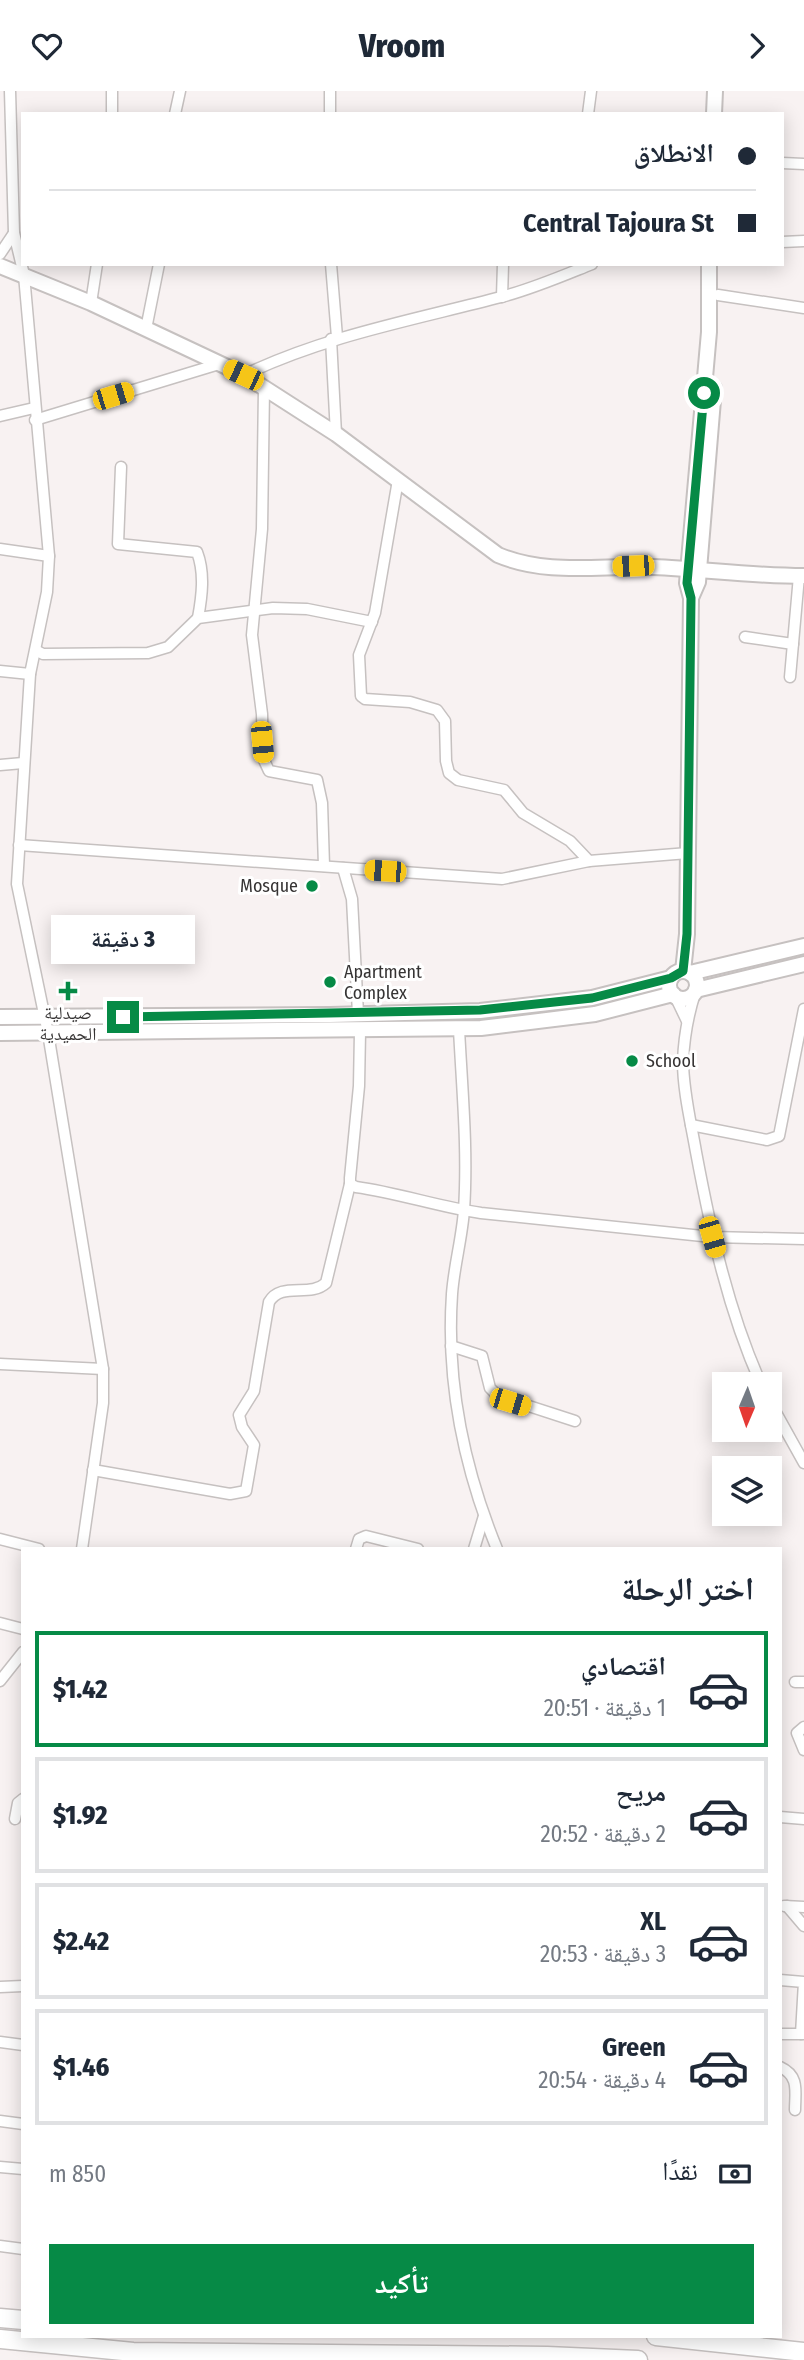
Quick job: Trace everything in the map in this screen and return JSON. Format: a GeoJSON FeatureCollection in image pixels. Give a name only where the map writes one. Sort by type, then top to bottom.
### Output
{"type":"FeatureCollection","features":[{"type":"Feature","properties":{"kind":"highway"},"geometry":{"type":"LineString","coordinates":[[0,2318],[21,2320]]}},
{"type":"Feature","properties":{"kind":"highway"},"geometry":{"type":"LineString","coordinates":[[694,2338],[753,2341],[804,2352]]}},
{"type":"Feature","properties":{"kind":"highway"},"geometry":{"type":"LineString","coordinates":[[0,2339],[93,2342],[212,2353],[547,2355],[638,2360]]}},
{"type":"Feature","properties":{"kind":"street"},"geometry":{"type":"LineString","coordinates":[[10,91],[14,233],[21,262]]}},
{"type":"Feature","properties":{"kind":"street"},"geometry":{"type":"LineString","coordinates":[[112,91],[112,112]]}},
{"type":"Feature","properties":{"kind":"street"},"geometry":{"type":"LineString","coordinates":[[175,112],[180,91]]}},
{"type":"Feature","properties":{"kind":"street"},"geometry":{"type":"LineString","coordinates":[[330,91],[330,112]]}},
{"type":"Feature","properties":{"kind":"street"},"geometry":{"type":"LineString","coordinates":[[588,112],[591,91]]}},
{"type":"Feature","properties":{"kind":"street"},"geometry":{"type":"LineString","coordinates":[[706,112],[707,91]]}},
{"type":"Feature","properties":{"kind":"street"},"geometry":{"type":"LineString","coordinates":[[714,112],[715,91]]}},
{"type":"Feature","properties":{"kind":"street"},"geometry":{"type":"LineString","coordinates":[[784,163],[804,164]]}},
{"type":"Feature","properties":{"kind":"street"},"geometry":{"type":"LineString","coordinates":[[0,254],[10,243],[14,233]]}},
{"type":"Feature","properties":{"kind":"street"},"geometry":{"type":"LineString","coordinates":[[784,242],[804,241]]}},
{"type":"Feature","properties":{"kind":"street"},"geometry":{"type":"LineString","coordinates":[[0,266],[91,303],[243,375],[336,434],[498,555],[513,562],[551,569],[633,566],[801,576],[790,677]]}},
{"type":"Feature","properties":{"kind":"street"},"geometry":{"type":"LineString","coordinates":[[22,266],[49,556],[47,592],[37,651],[30,674],[19,845],[20,901],[48,1033],[103,1369],[103,1403],[82,1547]]}},
{"type":"Feature","properties":{"kind":"street"},"geometry":{"type":"LineString","coordinates":[[91,303],[97,266]]}},
{"type":"Feature","properties":{"kind":"street"},"geometry":{"type":"LineString","coordinates":[[146,329],[159,266]]}},
{"type":"Feature","properties":{"kind":"street"},"geometry":{"type":"LineString","coordinates":[[331,266],[336,434]]}},
{"type":"Feature","properties":{"kind":"street"},"geometry":{"type":"LineString","coordinates":[[502,297],[503,266]]}},
{"type":"Feature","properties":{"kind":"street"},"geometry":{"type":"LineString","coordinates":[[243,375],[287,354],[334,338],[502,297],[587,266]]}},
{"type":"Feature","properties":{"kind":"street"},"geometry":{"type":"LineString","coordinates":[[687,1021],[669,986],[681,974],[686,946],[691,598],[709,332],[709,266]]}},
{"type":"Feature","properties":{"kind":"street"},"geometry":{"type":"LineString","coordinates":[[693,571],[712,429],[718,266]]}},
{"type":"Feature","properties":{"kind":"street"},"geometry":{"type":"LineString","coordinates":[[718,295],[804,308]]}},
{"type":"Feature","properties":{"kind":"street"},"geometry":{"type":"LineString","coordinates":[[35,420],[219,364]]}},
{"type":"Feature","properties":{"kind":"street"},"geometry":{"type":"LineString","coordinates":[[264,389],[262,529],[252,610],[263,758],[269,771],[275,774],[317,780],[322,803],[324,866]]}},
{"type":"Feature","properties":{"kind":"street"},"geometry":{"type":"LineString","coordinates":[[0,416],[34,408]]}},
{"type":"Feature","properties":{"kind":"street"},"geometry":{"type":"LineString","coordinates":[[121,467],[118,544],[197,552],[201,562],[202,594],[198,618]]}},
{"type":"Feature","properties":{"kind":"street"},"geometry":{"type":"LineString","coordinates":[[398,480],[372,622],[359,655],[361,696],[365,699],[410,702],[438,710],[445,721],[446,761],[449,772],[458,780],[505,790],[523,813],[570,841],[589,861]]}},
{"type":"Feature","properties":{"kind":"street"},"geometry":{"type":"LineString","coordinates":[[0,549],[49,556]]}},
{"type":"Feature","properties":{"kind":"street"},"geometry":{"type":"LineString","coordinates":[[37,651],[43,654],[94,656],[148,653],[167,647],[198,618],[252,610],[307,609],[372,622]]}},
{"type":"Feature","properties":{"kind":"street"},"geometry":{"type":"LineString","coordinates":[[745,637],[793,644]]}},
{"type":"Feature","properties":{"kind":"street"},"geometry":{"type":"LineString","coordinates":[[0,671],[30,674]]}},
{"type":"Feature","properties":{"kind":"street"},"geometry":{"type":"LineString","coordinates":[[0,765],[23,763]]}},
{"type":"Feature","properties":{"kind":"street"},"geometry":{"type":"LineString","coordinates":[[19,845],[502,879],[589,861],[688,853]]}},
{"type":"Feature","properties":{"kind":"street"},"geometry":{"type":"LineString","coordinates":[[343,868],[352,899],[358,1014]]}},
{"type":"Feature","properties":{"kind":"street"},"geometry":{"type":"LineString","coordinates":[[0,1017],[358,1014],[480,1010],[592,998],[681,974],[804,946]]}},
{"type":"Feature","properties":{"kind":"street"},"geometry":{"type":"LineString","coordinates":[[0,1033],[360,1032],[459,1029],[595,1014],[674,995],[685,999],[695,991],[804,964]]}},
{"type":"Feature","properties":{"kind":"street"},"geometry":{"type":"LineString","coordinates":[[681,974],[696,981],[687,1021],[683,1067],[712,1237],[743,1343],[756,1372]]}},
{"type":"Feature","properties":{"kind":"street"},"geometry":{"type":"LineString","coordinates":[[691,1125],[767,1140],[779,1136],[804,1009]]}},
{"type":"Feature","properties":{"kind":"street"},"geometry":{"type":"LineString","coordinates":[[459,1029],[464,1210],[452,1292],[451,1346],[459,1427],[484,1515],[496,1547]]}},
{"type":"Feature","properties":{"kind":"street"},"geometry":{"type":"LineString","coordinates":[[93,1470],[230,1494],[246,1491],[254,1445],[242,1427],[239,1415],[240,1408],[254,1391],[269,1302],[279,1292],[315,1289],[326,1283],[350,1184],[359,1086],[360,1032]]}},
{"type":"Feature","properties":{"kind":"street"},"geometry":{"type":"LineString","coordinates":[[350,1184],[464,1210],[712,1237],[804,1239]]}},
{"type":"Feature","properties":{"kind":"street"},"geometry":{"type":"LineString","coordinates":[[451,1346],[482,1356],[491,1388],[498,1397],[575,1422]]}},
{"type":"Feature","properties":{"kind":"street"},"geometry":{"type":"LineString","coordinates":[[0,1364],[103,1369]]}},
{"type":"Feature","properties":{"kind":"street"},"geometry":{"type":"LineString","coordinates":[[782,1424],[804,1463]]}},
{"type":"Feature","properties":{"kind":"street"},"geometry":{"type":"LineString","coordinates":[[475,1547],[484,1515]]}},
{"type":"Feature","properties":{"kind":"street"},"geometry":{"type":"LineString","coordinates":[[357,1547],[359,1539],[366,1537],[409,1547]]}},
{"type":"Feature","properties":{"kind":"street"},"geometry":{"type":"LineString","coordinates":[[0,1539],[30,1547]]}},
{"type":"Feature","properties":{"kind":"street"},"geometry":{"type":"LineString","coordinates":[[0,1623],[21,1628]]}},
{"type":"Feature","properties":{"kind":"street"},"geometry":{"type":"LineString","coordinates":[[1,1678],[21,1654]]}},
{"type":"Feature","properties":{"kind":"street"},"geometry":{"type":"LineString","coordinates":[[804,1727],[797,1733],[804,1750]]}},
{"type":"Feature","properties":{"kind":"street"},"geometry":{"type":"LineString","coordinates":[[15,1819],[18,1803],[21,1801]]}},
{"type":"Feature","properties":{"kind":"street"},"geometry":{"type":"LineString","coordinates":[[782,1817],[804,1819]]}},
{"type":"Feature","properties":{"kind":"street"},"geometry":{"type":"LineString","coordinates":[[784,1906],[804,1907]]}},
{"type":"Feature","properties":{"kind":"street"},"geometry":{"type":"LineString","coordinates":[[784,1906],[804,1926]]}},
{"type":"Feature","properties":{"kind":"street"},"geometry":{"type":"LineString","coordinates":[[782,1980],[804,1982],[803,2034],[782,2033]]}},
{"type":"Feature","properties":{"kind":"street"},"geometry":{"type":"LineString","coordinates":[[0,1987],[21,1986]]}},
{"type":"Feature","properties":{"kind":"street"},"geometry":{"type":"LineString","coordinates":[[0,2042],[21,2045]]}},
{"type":"Feature","properties":{"kind":"street"},"geometry":{"type":"LineString","coordinates":[[782,2068],[790,2071],[795,2080],[794,2111]]}},
{"type":"Feature","properties":{"kind":"street"},"geometry":{"type":"LineString","coordinates":[[0,2122],[21,2124]]}},
{"type":"Feature","properties":{"kind":"street"},"geometry":{"type":"LineString","coordinates":[[0,2167],[21,2169]]}},
{"type":"Feature","properties":{"kind":"street"},"geometry":{"type":"LineString","coordinates":[[0,2246],[21,2249]]}},
{"type":"Feature","properties":{"kind":"place","name":"Mosque"},"geometry":{"type":"Point","coordinates":[312,886]}},
{"type":"Feature","properties":{"kind":"place","name":"Apartment Complex"},"geometry":{"type":"Point","coordinates":[330,982]}},
{"type":"Feature","properties":{"kind":"place","name":"صيدلية الحميدية"},"geometry":{"type":"Point","coordinates":[68,991]}},
{"type":"Feature","properties":{"kind":"place","name":"School"},"geometry":{"type":"Point","coordinates":[632,1061]}},
{"type":"Feature","properties":{"kind":"route"},"geometry":{"type":"LineString","coordinates":[[123,1017],[480,1010],[592,998],[671,978],[683,971],[687,934],[691,598],[687,583],[704,393]]}}]}
